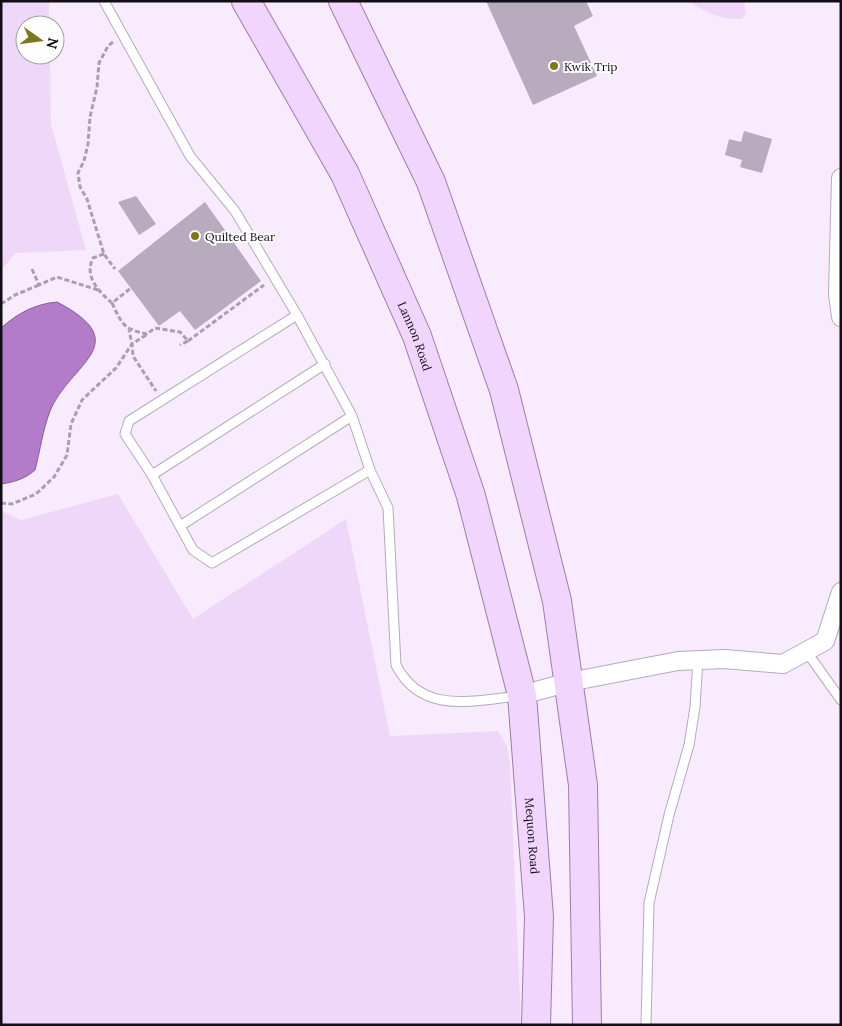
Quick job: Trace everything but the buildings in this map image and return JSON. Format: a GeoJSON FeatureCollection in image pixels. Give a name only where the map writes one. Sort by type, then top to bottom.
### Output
{"type":"FeatureCollection","features":[{"type":"Feature","properties":{"kind":"main road","name":"Lannon Road"},"geometry":{"type":"LineString","coordinates":[[246,1],[345,174],[417,336],[471,496],[522,695]]}},
{"type":"Feature","properties":{"kind":"main road"},"geometry":{"type":"LineString","coordinates":[[343,1],[431,182],[504,390],[557,601],[583,785],[587,1025]]}},
{"type":"Feature","properties":{"kind":"main road","name":"Mequon Road"},"geometry":{"type":"LineString","coordinates":[[522,695],[539,917],[536,1025]]}},
{"type":"Feature","properties":{"kind":"street"},"geometry":{"type":"LineString","coordinates":[[841,178],[838,294],[841,317]]}},
{"type":"Feature","properties":{"kind":"street"},"geometry":{"type":"LineString","coordinates":[[522,695],[569,682],[678,661],[724,659],[783,664],[825,641],[841,592]]}},
{"type":"Feature","properties":{"kind":"lane"},"geometry":{"type":"LineString","coordinates":[[104,1],[190,156],[234,211],[297,315],[352,416],[370,470],[388,508],[396,665],[402,676],[434,699],[447,702],[522,695]]}},
{"type":"Feature","properties":{"kind":"lane"},"geometry":{"type":"LineString","coordinates":[[297,315],[129,421],[125,434],[152,475],[192,550],[212,563],[370,470]]}},
{"type":"Feature","properties":{"kind":"lane"},"geometry":{"type":"LineString","coordinates":[[152,475],[325,364]]}},
{"type":"Feature","properties":{"kind":"lane"},"geometry":{"type":"LineString","coordinates":[[180,526],[352,416]]}},
{"type":"Feature","properties":{"kind":"lane"},"geometry":{"type":"LineString","coordinates":[[806,651],[841,700]]}},
{"type":"Feature","properties":{"kind":"lane"},"geometry":{"type":"LineString","coordinates":[[646,1025],[649,903],[669,815],[689,745],[695,707],[698,660]]}},
{"type":"Feature","properties":{"kind":"path"},"geometry":{"type":"LineString","coordinates":[[115,269],[104,254],[87,199],[80,187],[78,173],[84,161],[88,144],[90,117],[97,87],[99,63],[108,46],[124,34]]}},
{"type":"Feature","properties":{"kind":"path"},"geometry":{"type":"LineString","coordinates":[[104,254],[93,258],[88,267],[92,281],[112,303],[122,323],[129,330],[147,334]]}},
{"type":"Feature","properties":{"kind":"path"},"geometry":{"type":"LineString","coordinates":[[32,268],[40,285]]}},
{"type":"Feature","properties":{"kind":"path"},"geometry":{"type":"LineString","coordinates":[[1,304],[15,295],[57,277],[99,290]]}},
{"type":"Feature","properties":{"kind":"path"},"geometry":{"type":"LineString","coordinates":[[180,345],[274,277]]}},
{"type":"Feature","properties":{"kind":"path"},"geometry":{"type":"LineString","coordinates":[[112,303],[131,288]]}},
{"type":"Feature","properties":{"kind":"path"},"geometry":{"type":"LineString","coordinates":[[1,503],[12,504],[36,494],[54,477],[67,455],[71,424],[82,400],[116,368],[132,344],[154,328],[180,332],[188,341]]}},
{"type":"Feature","properties":{"kind":"path"},"geometry":{"type":"LineString","coordinates":[[129,330],[133,356],[163,400]]}},
{"type":"Feature","properties":{"kind":"shaded area"},"geometry":{"type":"Polygon","coordinates":[[[1,1],[49,1],[49,15],[15,15],[15,65],[50,65],[51,124],[86,250],[16,253],[1,270],[1,1]]]}},
{"type":"Feature","properties":{"kind":"shaded area"},"geometry":{"type":"Polygon","coordinates":[[[689,1],[744,1],[746,13],[742,19],[720,17],[689,1]]]}},
{"type":"Feature","properties":{"kind":"shaded area"},"geometry":{"type":"Polygon","coordinates":[[[57,302],[80,317],[92,330],[95,342],[91,354],[59,394],[50,411],[35,470],[19,480],[1,484],[1,328],[27,310],[57,302]]]}},
{"type":"Feature","properties":{"kind":"shaded area"},"geometry":{"type":"Polygon","coordinates":[[[118,494],[193,619],[346,519],[390,736],[498,731],[507,746],[510,763],[521,1025],[1,1025],[1,511],[21,520],[118,494]]]}},
{"type":"Feature","properties":{"kind":"place","name":"Kwik Trip"},"geometry":{"type":"Point","coordinates":[554,66]}},
{"type":"Feature","properties":{"kind":"place","name":"Quilted Bear"},"geometry":{"type":"Point","coordinates":[195,236]}}]}
